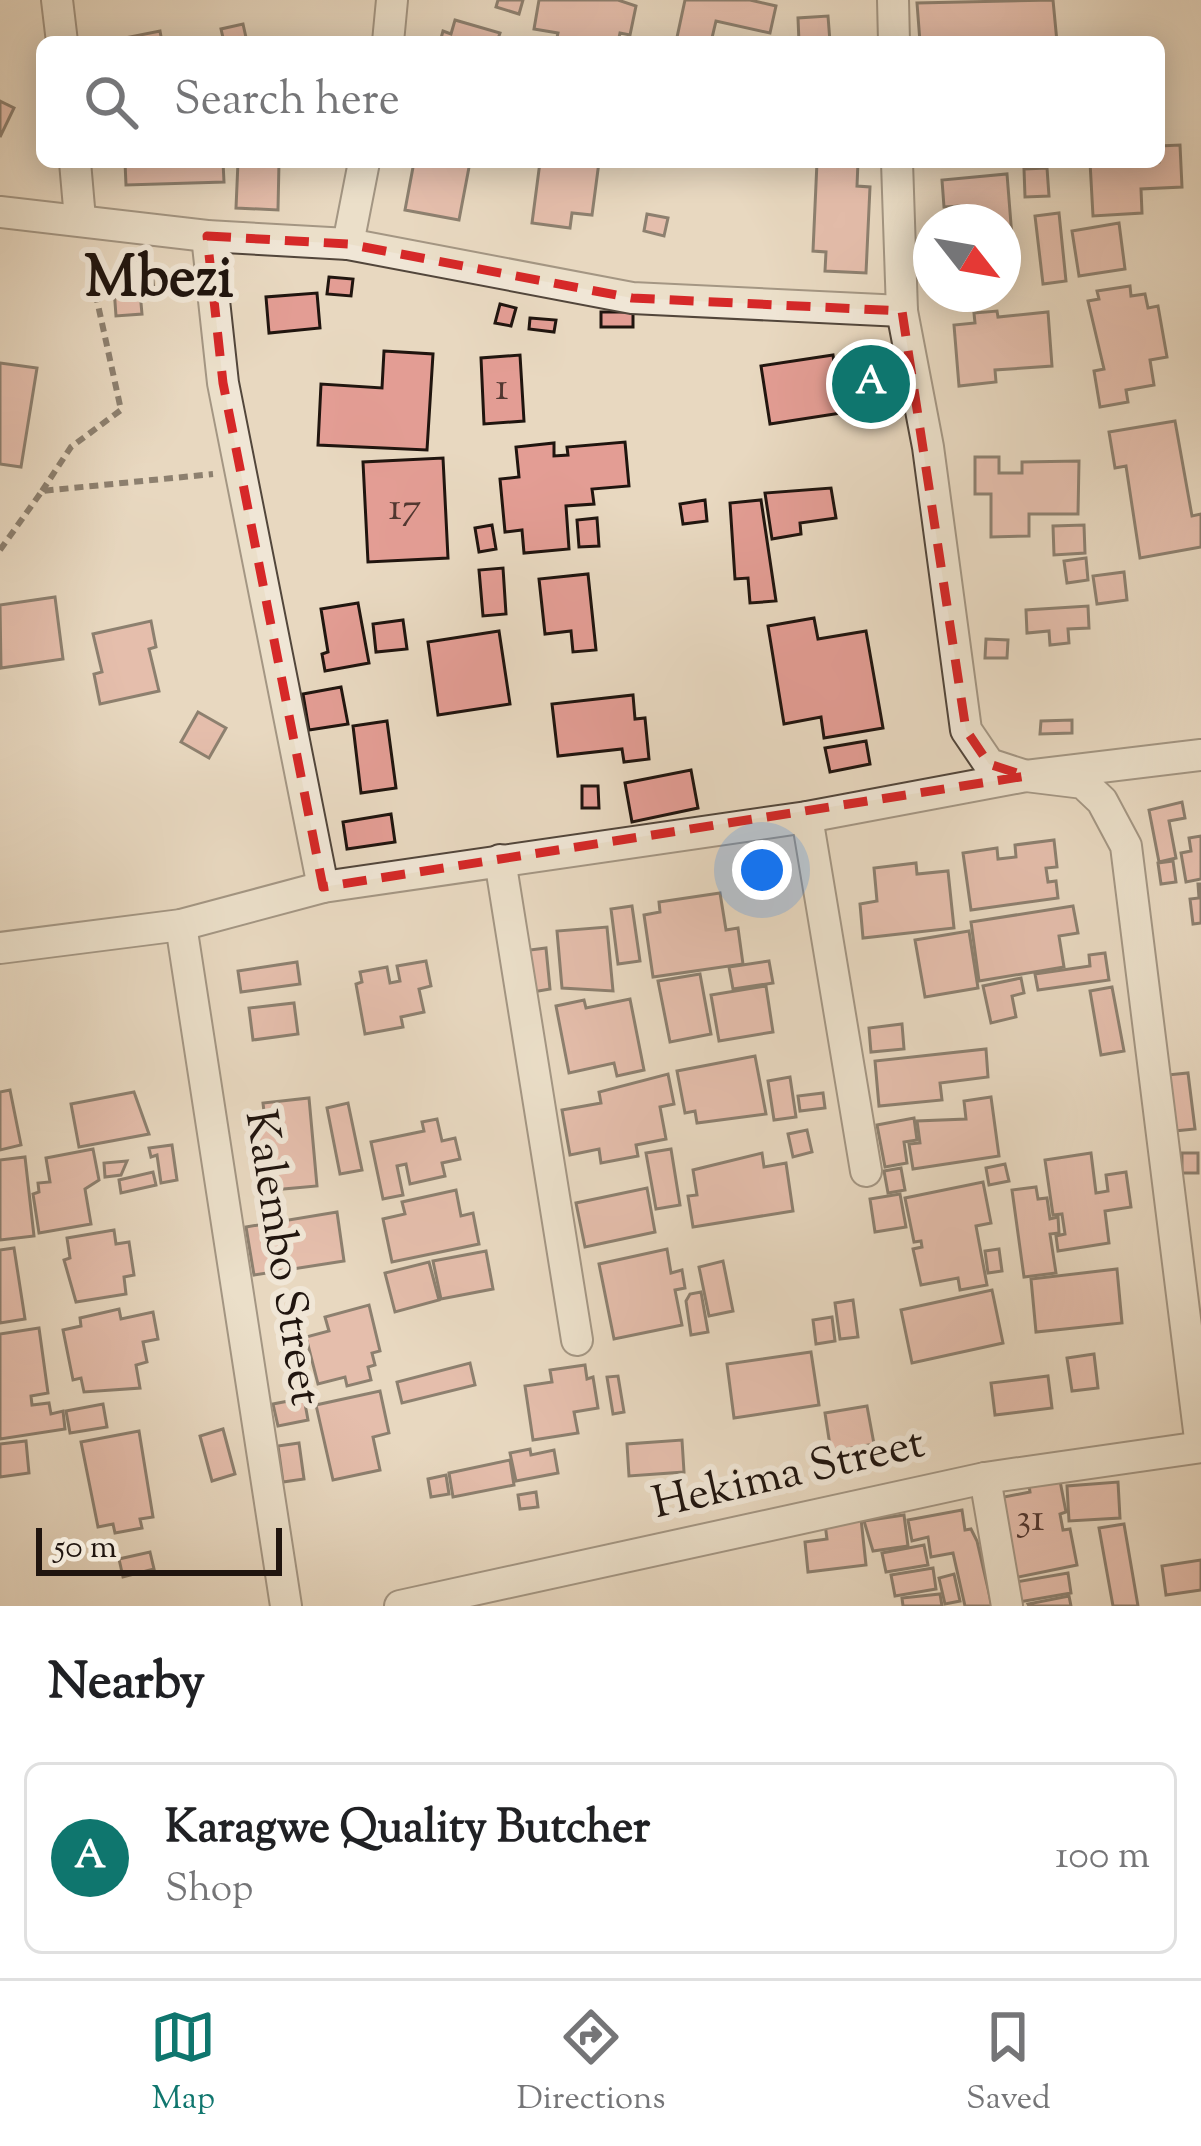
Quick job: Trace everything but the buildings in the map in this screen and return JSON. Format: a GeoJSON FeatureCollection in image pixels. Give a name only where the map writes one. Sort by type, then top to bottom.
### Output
{"type":"FeatureCollection","features":[{"type":"Feature","properties":{"kind":"street"},"geometry":{"type":"LineString","coordinates":[[58,0],[61,36]]}},
{"type":"Feature","properties":{"kind":"street"},"geometry":{"type":"LineString","coordinates":[[389,36],[392,0]]}},
{"type":"Feature","properties":{"kind":"street"},"geometry":{"type":"LineString","coordinates":[[893,0],[894,36]]}},
{"type":"Feature","properties":{"kind":"street"},"geometry":{"type":"LineString","coordinates":[[76,168],[80,219]]}},
{"type":"Feature","properties":{"kind":"street"},"geometry":{"type":"LineString","coordinates":[[348,244],[363,168]]}},
{"type":"Feature","properties":{"kind":"street"},"geometry":{"type":"LineString","coordinates":[[897,168],[902,311],[928,447],[966,730],[989,764],[1026,776],[1083,783],[1102,801],[1126,845],[1201,1447]]}},
{"type":"Feature","properties":{"kind":"street"},"geometry":{"type":"LineString","coordinates":[[0,212],[207,236],[348,244],[632,298],[902,311]]}},
{"type":"Feature","properties":{"kind":"street"},"geometry":{"type":"LineString","coordinates":[[207,236],[223,382],[323,887]]}},
{"type":"Feature","properties":{"kind":"street"},"geometry":{"type":"LineString","coordinates":[[0,948],[181,925],[323,887],[807,817],[1026,776],[1201,754]]}},
{"type":"Feature","properties":{"kind":"street"},"geometry":{"type":"LineString","coordinates":[[807,817],[866,1171]]}},
{"type":"Feature","properties":{"kind":"street"},"geometry":{"type":"LineString","coordinates":[[500,860],[578,1340]]}},
{"type":"Feature","properties":{"kind":"street","name":"Kalembo Street"},"geometry":{"type":"LineString","coordinates":[[181,925],[286,1606]]}},
{"type":"Feature","properties":{"kind":"street","name":"Hekima Street"},"geometry":{"type":"LineString","coordinates":[[400,1606],[526,1594],[985,1478],[1201,1447]]}},
{"type":"Feature","properties":{"kind":"street"},"geometry":{"type":"LineString","coordinates":[[985,1478],[1007,1606]]}},
{"type":"Feature","properties":{"kind":"path"},"geometry":{"type":"LineString","coordinates":[[0,550],[71,447],[121,410],[80,219]]}},
{"type":"Feature","properties":{"kind":"path"},"geometry":{"type":"LineString","coordinates":[[42,491],[240,472]]}},
{"type":"Feature","properties":{"kind":"highlighted area"},"geometry":{"type":"Polygon","coordinates":[[[207,236],[348,244],[632,298],[902,311],[966,730],[989,764],[1026,776],[323,887],[223,383],[207,236]]]}},
{"type":"Feature","properties":{"kind":"place","name":"Karagwe Quality Butcher"},"geometry":{"type":"Point","coordinates":[871,384]}},
{"type":"Feature","properties":{"kind":"district","name":"Mbezi"},"geometry":{"type":"Point","coordinates":[159,281]}}]}
